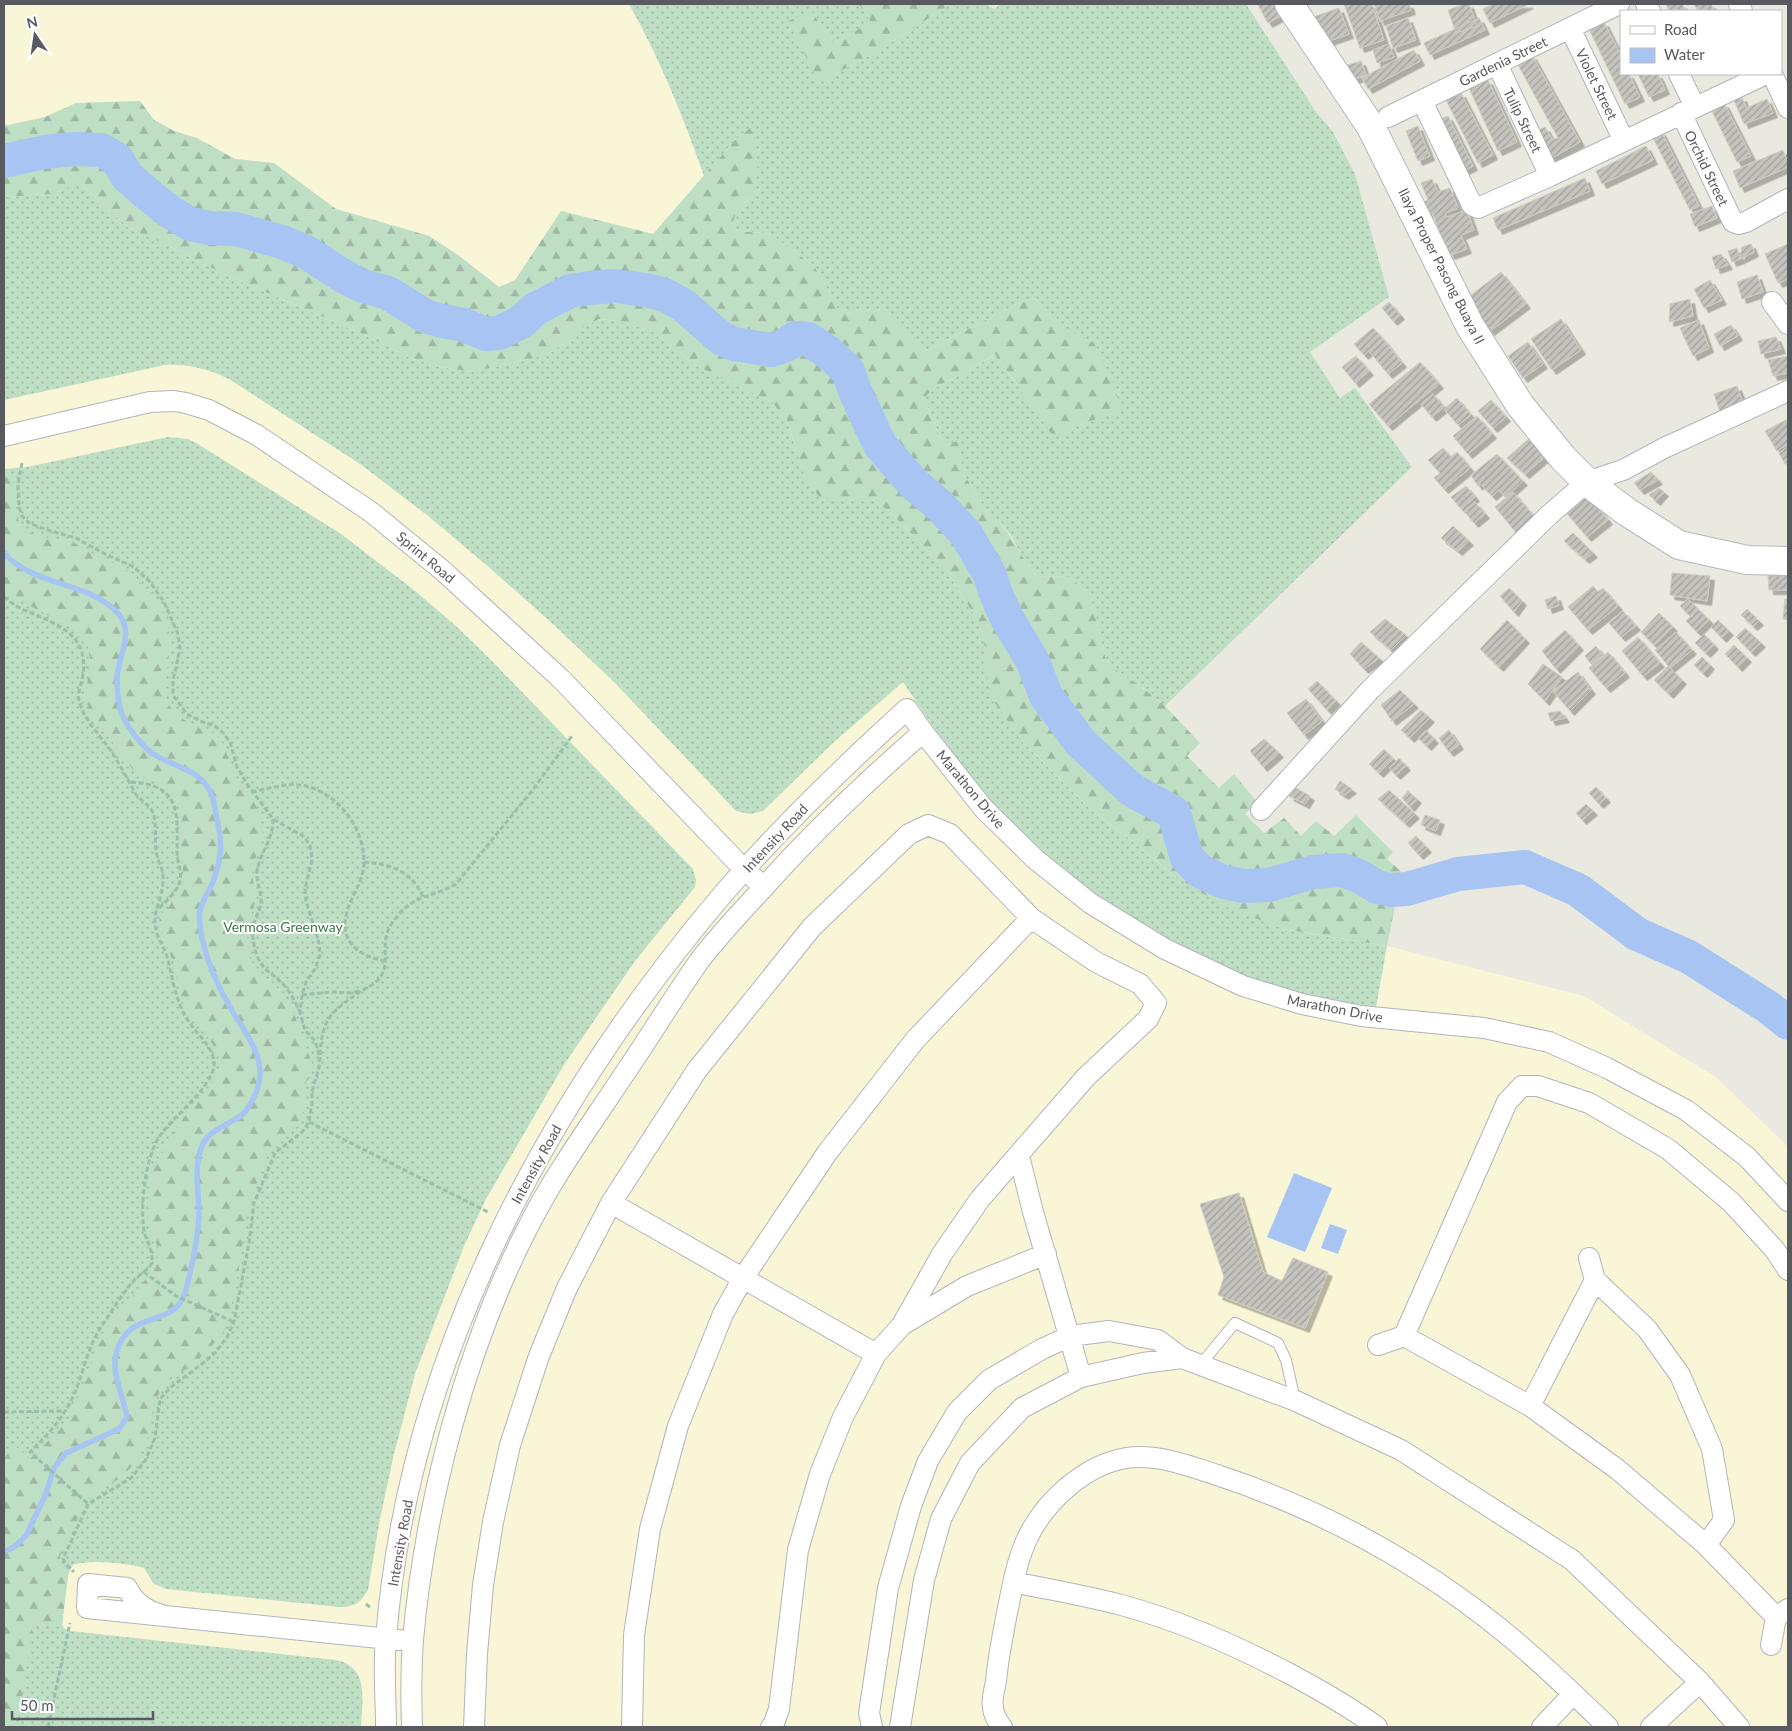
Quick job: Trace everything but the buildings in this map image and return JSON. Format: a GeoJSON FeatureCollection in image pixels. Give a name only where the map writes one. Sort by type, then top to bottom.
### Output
{"type":"FeatureCollection","features":[{"type":"Feature","properties":{"kind":"street","name":"Ilaya Proper Pasong Buaya II"},"geometry":{"type":"LineString","coordinates":[[1290,4],[1371,127],[1470,326],[1520,405],[1563,458],[1587,482],[1628,512],[1679,545],[1747,560],[1788,561]]}},
{"type":"Feature","properties":{"kind":"street","name":"Gardenia Street"},"geometry":{"type":"LineString","coordinates":[[1388,117],[1619,4]]}},
{"type":"Feature","properties":{"kind":"street","name":"Violet Street"},"geometry":{"type":"LineString","coordinates":[[1570,28],[1624,141]]}},
{"type":"Feature","properties":{"kind":"street","name":"Tulip Street"},"geometry":{"type":"LineString","coordinates":[[1497,64],[1550,176]]}},
{"type":"Feature","properties":{"kind":"street","name":"Orchid Street"},"geometry":{"type":"LineString","coordinates":[[1679,75],[1688,110],[1733,222],[1739,224],[1746,222],[1788,199]]}},
{"type":"Feature","properties":{"kind":"street"},"geometry":{"type":"LineString","coordinates":[[1422,101],[1472,205],[1478,208],[1764,75]]}},
{"type":"Feature","properties":{"kind":"street"},"geometry":{"type":"LineString","coordinates":[[1772,75],[1788,108]]}},
{"type":"Feature","properties":{"kind":"street"},"geometry":{"type":"LineString","coordinates":[[1772,302],[1788,324]]}},
{"type":"Feature","properties":{"kind":"street"},"geometry":{"type":"LineString","coordinates":[[1260,810],[1370,690],[1549,514],[1587,482],[1622,470],[1664,448],[1788,391]]}},
{"type":"Feature","properties":{"kind":"street","name":"Sprint Road"},"geometry":{"type":"LineString","coordinates":[[4,436],[150,402],[162,401],[174,401],[198,406],[257,435],[371,512],[477,601],[561,679],[745,870],[764,887]]}},
{"type":"Feature","properties":{"kind":"street","name":"Intensity Road"},"geometry":{"type":"LineString","coordinates":[[386,1727],[386,1638],[402,1527],[414,1472],[428,1417],[466,1309],[489,1255],[515,1202],[543,1150],[608,1046],[684,942],[745,870],[812,798],[907,709]]}},
{"type":"Feature","properties":{"kind":"street","name":"Marathon Drive"},"geometry":{"type":"LineString","coordinates":[[907,709],[984,809],[1035,859],[1090,903],[1165,949],[1243,986],[1302,1004],[1361,1016],[1484,1028],[1549,1042],[1607,1068],[1686,1110],[1746,1157],[1788,1201]]}},
{"type":"Feature","properties":{"kind":"street","name":"Intensity Road"},"geometry":{"type":"LineString","coordinates":[[412,1727],[413,1641],[428,1536],[451,1432],[484,1328],[528,1228],[560,1172],[700,960],[742,910],[828,818],[923,732]]}},
{"type":"Feature","properties":{"kind":"street"},"geometry":{"type":"LineString","coordinates":[[474,1727],[482,1585],[493,1522],[510,1445],[539,1356],[567,1288],[611,1203],[697,1070],[812,927],[909,834],[928,825],[950,834],[1031,918],[1096,962],[1140,984],[1156,1003],[1148,1019],[1086,1077],[1020,1156],[974,1207],[942,1254],[902,1325],[876,1354],[843,1417],[820,1474],[798,1550],[779,1710],[773,1726],[770,1727]]}},
{"type":"Feature","properties":{"kind":"street"},"geometry":{"type":"LineString","coordinates":[[632,1727],[634,1635],[650,1529],[678,1426],[717,1329],[743,1278],[827,1153],[915,1040],[1031,918]]}},
{"type":"Feature","properties":{"kind":"street"},"geometry":{"type":"LineString","coordinates":[[1378,1345],[1404,1336],[1507,1102],[1522,1086],[1538,1086],[1589,1103],[1668,1149],[1732,1202],[1775,1250],[1788,1270]]}},
{"type":"Feature","properties":{"kind":"street"},"geometry":{"type":"LineString","coordinates":[[1020,1156],[1033,1212],[1082,1377]]}},
{"type":"Feature","properties":{"kind":"street"},"geometry":{"type":"LineString","coordinates":[[611,1203],[876,1354]]}},
{"type":"Feature","properties":{"kind":"street"},"geometry":{"type":"LineString","coordinates":[[902,1325],[967,1286],[1046,1254]]}},
{"type":"Feature","properties":{"kind":"street"},"geometry":{"type":"LineString","coordinates":[[1589,1258],[1596,1280],[1647,1329],[1680,1375],[1712,1449],[1724,1520],[1706,1545]]}},
{"type":"Feature","properties":{"kind":"street"},"geometry":{"type":"LineString","coordinates":[[1530,1406],[1596,1280]]}},
{"type":"Feature","properties":{"kind":"street"},"geometry":{"type":"LineString","coordinates":[[872,1727],[869,1713],[888,1588],[910,1506],[928,1461],[957,1412],[989,1380],[1042,1349],[1070,1336],[1109,1331],[1158,1340],[1182,1358],[1296,1402],[1400,1450],[1572,1560],[1700,1682],[1740,1727]]}},
{"type":"Feature","properties":{"kind":"street"},"geometry":{"type":"LineString","coordinates":[[1404,1336],[1530,1406],[1617,1468],[1782,1613],[1771,1645]]}},
{"type":"Feature","properties":{"kind":"street"},"geometry":{"type":"LineString","coordinates":[[900,1727],[924,1580],[941,1518],[970,1463],[1022,1408],[1082,1377],[1144,1362],[1182,1358]]}},
{"type":"Feature","properties":{"kind":"street"},"geometry":{"type":"LineString","coordinates":[[1002,1727],[992,1707],[1000,1645],[1014,1582],[1026,1541],[1047,1507],[1070,1484],[1098,1467],[1126,1458],[1158,1458],[1187,1465],[1243,1484],[1306,1510],[1373,1542],[1444,1587],[1509,1636],[1608,1727]]}},
{"type":"Feature","properties":{"kind":"street"},"geometry":{"type":"LineString","coordinates":[[910,1506],[941,1518]]}},
{"type":"Feature","properties":{"kind":"street"},"geometry":{"type":"LineString","coordinates":[[1014,1582],[1125,1606],[1207,1634],[1308,1683],[1360,1714],[1377,1727]]}},
{"type":"Feature","properties":{"kind":"street"},"geometry":{"type":"LineString","coordinates":[[159,1614],[413,1641]]}},
{"type":"Feature","properties":{"kind":"street"},"geometry":{"type":"LineString","coordinates":[[1651,1727],[1700,1682]]}},
{"type":"Feature","properties":{"kind":"street"},"geometry":{"type":"LineString","coordinates":[[1542,1727],[1573,1694]]}},
{"type":"Feature","properties":{"kind":"lane"},"geometry":{"type":"LineString","coordinates":[[1201,1364],[1236,1323],[1278,1343],[1286,1360],[1296,1402]]}},
{"type":"Feature","properties":{"kind":"path"},"geometry":{"type":"LineString","coordinates":[[22,463],[18,484],[18,506],[22,516],[29,524],[76,538],[105,554],[134,566],[150,582],[164,602],[178,634],[180,649],[173,680],[173,695],[187,714],[215,726],[223,733],[230,742],[237,767],[252,792],[273,819],[303,836],[310,845],[312,860],[305,889],[306,900],[319,943],[320,955],[315,970],[306,982],[300,1013]]}},
{"type":"Feature","properties":{"kind":"path"},"geometry":{"type":"LineString","coordinates":[[4,597],[18,607],[52,622],[74,636],[80,646],[84,674],[78,696],[80,705],[111,751],[136,794],[150,807],[154,814],[157,856],[162,868],[163,880],[154,918],[156,932],[166,955],[179,1002],[190,1024],[206,1045],[214,1062],[213,1070],[203,1086],[159,1137],[148,1167],[143,1215],[144,1232],[152,1260],[151,1265],[135,1280],[93,1339],[75,1391],[65,1412],[54,1428],[30,1452],[88,1504]]}},
{"type":"Feature","properties":{"kind":"path"},"geometry":{"type":"LineString","coordinates":[[75,1573],[63,1559],[88,1504],[131,1478],[145,1461],[155,1438],[160,1398],[171,1387],[216,1352],[227,1337],[234,1322],[249,1243],[254,1203],[275,1153],[302,1132],[309,1122],[312,1090],[319,1068],[321,1037],[328,1018],[341,1004],[378,981],[385,967],[386,937],[392,923],[416,899],[444,891],[456,884],[531,792],[572,736]]}},
{"type":"Feature","properties":{"kind":"path"},"geometry":{"type":"LineString","coordinates":[[130,782],[159,788],[171,798],[176,809],[178,825],[177,855],[180,867],[180,881],[172,895],[156,910]]}},
{"type":"Feature","properties":{"kind":"path"},"geometry":{"type":"LineString","coordinates":[[252,792],[286,785],[300,785],[320,791],[338,803],[352,820],[360,840],[364,862],[359,886],[346,915],[349,941],[358,951],[371,958],[385,961]]}},
{"type":"Feature","properties":{"kind":"path"},"geometry":{"type":"LineString","coordinates":[[273,819],[270,841],[257,871],[261,897],[260,908],[254,922],[253,940],[258,958],[265,969],[282,983],[289,992],[300,1013],[305,1030],[314,1042],[320,1058]]}},
{"type":"Feature","properties":{"kind":"path"},"geometry":{"type":"LineString","coordinates":[[364,862],[383,864],[397,869],[412,879],[423,897]]}},
{"type":"Feature","properties":{"kind":"path"},"geometry":{"type":"LineString","coordinates":[[302,995],[332,992],[351,993],[363,990]]}},
{"type":"Feature","properties":{"kind":"path"},"geometry":{"type":"LineString","coordinates":[[309,1122],[488,1212]]}},
{"type":"Feature","properties":{"kind":"path"},"geometry":{"type":"LineString","coordinates":[[144,1272],[176,1296],[234,1322]]}},
{"type":"Feature","properties":{"kind":"path"},"geometry":{"type":"LineString","coordinates":[[4,1412],[65,1412]]}},
{"type":"Feature","properties":{"kind":"path"},"geometry":{"type":"LineString","coordinates":[[48,1727],[70,1622]]}},
{"type":"Feature","properties":{"kind":"shaded area"},"geometry":{"type":"Polygon","coordinates":[[[4,4],[780,4],[813,70],[735,140],[653,234],[561,211],[515,281],[499,287],[430,236],[336,209],[274,163],[235,159],[197,138],[174,131],[154,120],[140,101],[76,103],[45,117],[8,125],[4,124],[4,4]]]}},
{"type":"Feature","properties":{"kind":"shaded area"},"geometry":{"type":"Polygon","coordinates":[[[4,197],[276,296],[369,337],[1342,939],[1387,946],[1584,996],[1717,1078],[1788,1147],[1788,1727],[4,1727],[4,197]]]}},
{"type":"Feature","properties":{"kind":"green space"},"geometry":{"type":"Polygon","coordinates":[[[629,4],[859,4],[872,22],[833,43],[811,11],[819,83],[879,50],[951,4],[986,4],[994,9],[1001,4],[1246,4],[1316,112],[1333,132],[1355,174],[1389,297],[1310,352],[1340,398],[1355,388],[1412,467],[1165,706],[1138,684],[1121,674],[1106,660],[1091,598],[1080,586],[1071,578],[1055,576],[1037,577],[1023,559],[1012,537],[999,521],[993,522],[965,476],[957,442],[946,446],[937,431],[924,398],[934,388],[996,354],[1012,379],[1034,406],[1066,434],[1076,426],[1120,411],[1069,331],[1054,322],[1035,298],[1021,302],[923,352],[898,324],[865,309],[846,313],[833,306],[830,293],[814,266],[769,233],[733,230],[737,210],[753,196],[751,127],[735,140],[704,176],[670,88],[629,4]]]}},
{"type":"Feature","properties":{"kind":"green space"},"geometry":{"type":"Polygon","coordinates":[[[859,4],[951,4],[879,50],[819,83],[788,21],[811,11],[833,43],[871,22],[859,4]]]}},
{"type":"Feature","properties":{"kind":"green space"},"geometry":{"type":"Polygon","coordinates":[[[140,101],[154,120],[174,131],[197,138],[235,159],[274,163],[336,209],[429,236],[458,255],[499,287],[515,280],[561,211],[653,234],[735,140],[751,127],[756,144],[758,172],[753,196],[737,210],[733,230],[769,233],[814,266],[830,293],[834,306],[846,313],[868,309],[881,311],[898,323],[923,352],[1021,302],[1035,298],[1054,322],[1094,343],[1116,389],[1120,411],[1076,426],[1066,434],[1053,436],[995,354],[934,388],[924,398],[937,431],[946,446],[957,441],[965,476],[993,522],[999,521],[1037,577],[1055,576],[1071,578],[1091,598],[1106,660],[1121,674],[1138,684],[1165,706],[1200,743],[1187,756],[1219,788],[1234,774],[1257,802],[1245,814],[1264,833],[1284,818],[1301,836],[1316,821],[1334,836],[1356,815],[1393,852],[1387,859],[1402,872],[1387,946],[1283,929],[1222,905],[1176,877],[1091,810],[1022,741],[993,700],[987,677],[984,640],[978,621],[947,571],[893,515],[876,501],[820,498],[805,477],[786,418],[773,403],[695,365],[653,332],[618,321],[599,319],[577,331],[554,351],[534,358],[472,372],[441,367],[410,358],[369,337],[224,274],[129,228],[83,186],[71,186],[53,194],[4,197],[4,124],[8,125],[45,117],[76,103],[140,101]]]}},
{"type":"Feature","properties":{"kind":"green space"},"geometry":{"type":"Polygon","coordinates":[[[71,186],[83,186],[129,228],[224,274],[369,337],[410,358],[441,367],[472,372],[534,358],[554,351],[577,331],[599,319],[618,321],[653,332],[695,365],[774,403],[786,418],[805,477],[852,499],[876,501],[893,515],[947,571],[978,621],[984,640],[986,659],[1022,741],[1091,810],[1176,877],[1283,929],[1387,946],[1375,1013],[1290,992],[1225,969],[1154,933],[1086,889],[1025,837],[998,809],[948,747],[903,682],[834,742],[763,811],[750,814],[736,811],[615,683],[491,569],[427,515],[360,464],[221,375],[190,366],[165,365],[4,400],[4,197],[53,194],[71,186]]]}},
{"type":"Feature","properties":{"kind":"green space","name":"Vermosa Greenway"},"geometry":{"type":"Polygon","coordinates":[[[168,437],[188,439],[198,444],[341,534],[414,590],[456,626],[491,660],[693,869],[696,880],[695,887],[635,961],[565,1063],[486,1199],[464,1246],[415,1374],[393,1458],[368,1590],[361,1600],[356,1604],[339,1607],[166,1589],[154,1584],[144,1568],[108,1562],[89,1562],[73,1565],[68,1575],[62,1625],[70,1631],[336,1660],[347,1664],[359,1677],[362,1686],[361,1727],[4,1727],[4,469],[27,467],[168,437]]]}},
{"type":"Feature","properties":{"kind":"green space"},"geometry":{"type":"Polygon","coordinates":[[[4,470],[15,485],[16,510],[19,522],[28,532],[53,540],[71,540],[98,557],[123,567],[156,600],[168,623],[170,648],[165,687],[167,702],[175,714],[196,727],[214,733],[224,745],[233,772],[259,810],[263,838],[252,868],[255,902],[247,932],[248,949],[254,967],[283,993],[293,1011],[313,1066],[311,1076],[306,1082],[303,1112],[296,1127],[268,1154],[252,1195],[245,1222],[238,1275],[227,1326],[220,1337],[194,1364],[166,1382],[154,1402],[149,1435],[138,1459],[122,1477],[90,1496],[83,1506],[60,1556],[61,1564],[68,1575],[62,1625],[33,1624],[19,1727],[4,1727],[4,1459],[14,1445],[30,1459],[67,1422],[103,1333],[152,1271],[158,1256],[158,1250],[147,1217],[152,1172],[175,1130],[201,1098],[219,1071],[222,1063],[211,1042],[182,1001],[175,967],[160,923],[159,916],[169,907],[184,880],[181,851],[182,816],[178,801],[170,790],[137,775],[89,711],[86,698],[90,658],[87,643],[73,629],[4,592],[4,470]]]}},
{"type":"Feature","properties":{"kind":"water"},"geometry":{"type":"Polygon","coordinates":[[[1294,1173],[1332,1188],[1305,1252],[1267,1237],[1294,1173]]]}},
{"type":"Feature","properties":{"kind":"water"},"geometry":{"type":"Polygon","coordinates":[[[1330,1224],[1347,1230],[1338,1254],[1321,1248],[1330,1224]]]}},
{"type":"Feature","properties":{"kind":"waterway"},"geometry":{"type":"LineString","coordinates":[[4,161],[45,152],[75,149],[101,150],[117,159],[127,176],[145,192],[170,212],[190,224],[210,228],[236,229],[282,242],[306,252],[343,276],[363,286],[388,293],[425,316],[464,325],[486,334],[499,333],[521,322],[535,309],[570,291],[614,286],[646,290],[665,295],[683,305],[721,338],[734,344],[771,350],[786,345],[795,338],[808,339],[829,353],[848,371],[855,391],[880,445],[913,483],[939,505],[966,534],[990,575],[1007,618],[1033,662],[1046,696],[1081,743],[1132,790],[1174,813],[1187,858],[1200,871],[1224,882],[1244,886],[1269,885],[1313,872],[1342,870],[1359,876],[1377,887],[1391,890],[1407,889],[1458,874],[1525,867],[1578,890],[1637,934],[1689,957],[1768,1007],[1788,1023]]}},
{"type":"Feature","properties":{"kind":"waterway"},"geometry":{"type":"LineString","coordinates":[[4,553],[29,572],[90,594],[116,611],[122,618],[126,634],[117,677],[121,710],[127,725],[146,748],[163,759],[194,773],[211,793],[218,824],[220,856],[213,882],[202,904],[199,921],[210,965],[225,999],[250,1039],[257,1056],[260,1074],[255,1095],[244,1113],[210,1135],[205,1140],[199,1154],[197,1171],[199,1214],[197,1236],[188,1285],[182,1300],[173,1310],[137,1325],[121,1341],[116,1354],[115,1369],[127,1417],[119,1429],[66,1453],[54,1468],[45,1496],[26,1536],[14,1547],[4,1552]]}}]}
